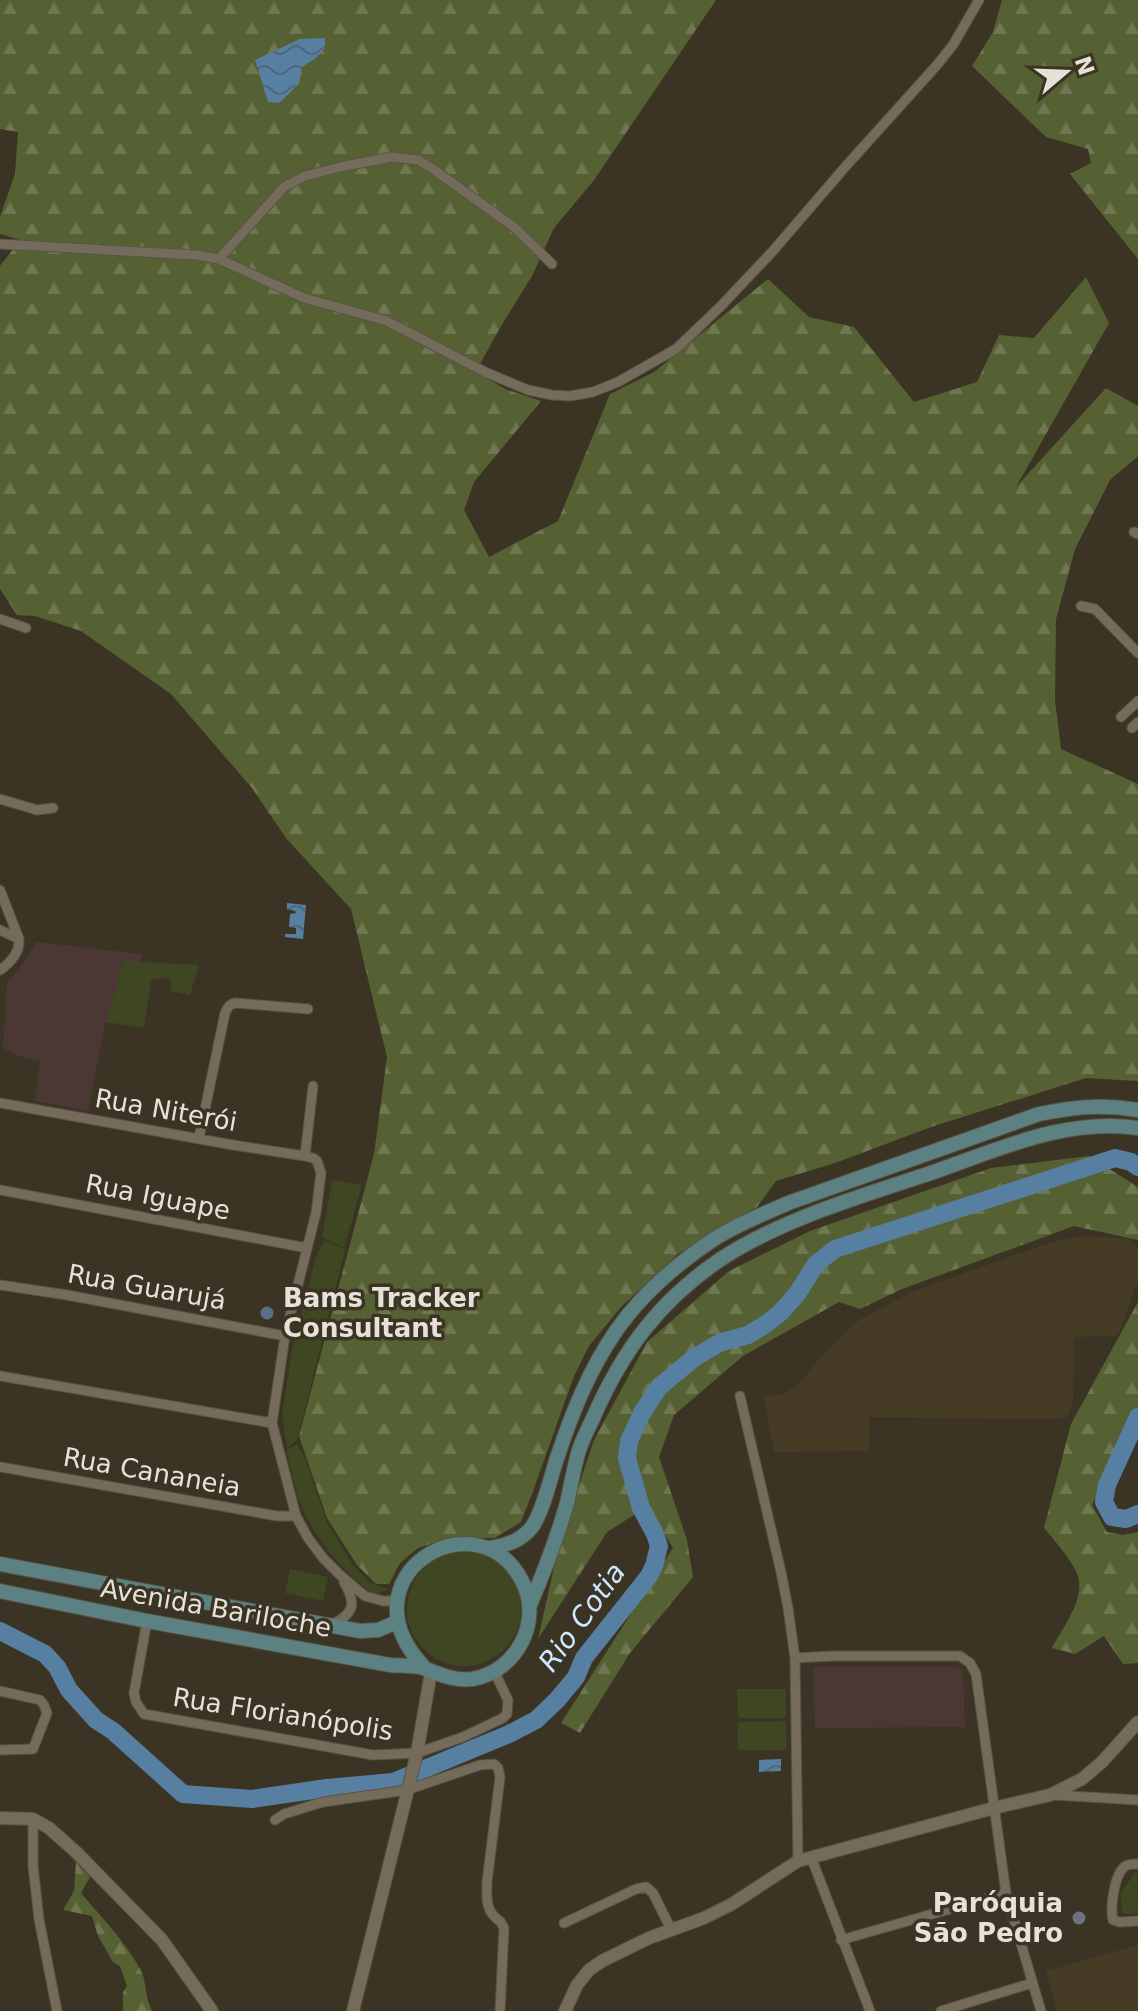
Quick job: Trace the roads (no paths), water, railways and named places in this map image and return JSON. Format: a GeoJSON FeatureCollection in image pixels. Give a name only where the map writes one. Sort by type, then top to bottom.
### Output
{"type":"FeatureCollection","features":[{"type":"Feature","properties":{"kind":"main road"},"geometry":{"type":"LineString","coordinates":[[490,1548],[518,1571],[526,1588],[530,1605],[529,1621],[518,1650],[494,1671],[474,1679],[452,1679],[428,1670],[404,1643],[397,1622],[397,1601],[411,1569],[423,1557],[456,1544],[490,1548],[508,1545],[519,1540],[534,1525],[570,1418],[592,1369],[617,1329],[644,1297],[682,1263],[715,1239],[791,1202],[1039,1114],[1099,1105],[1138,1110]]}},
{"type":"Feature","properties":{"kind":"main road"},"geometry":{"type":"LineString","coordinates":[[530,1605],[544,1574],[579,1450],[619,1364],[640,1333],[695,1278],[723,1258],[801,1219],[1014,1145],[1068,1129],[1099,1125],[1138,1128]]}},
{"type":"Feature","properties":{"kind":"main road","name":"Avenida Bariloche"},"geometry":{"type":"LineString","coordinates":[[0,1564],[369,1631],[387,1628],[397,1622]]}},
{"type":"Feature","properties":{"kind":"main road","name":"Avenida Bariloche"},"geometry":{"type":"LineString","coordinates":[[0,1591],[147,1621],[428,1670]]}},
{"type":"Feature","properties":{"kind":"street"},"geometry":{"type":"LineString","coordinates":[[0,244],[196,255],[219,259],[304,298],[387,321],[485,372],[528,390],[561,396],[593,392],[618,382],[676,349],[720,307],[937,65],[953,45],[979,0]]}},
{"type":"Feature","properties":{"kind":"street"},"geometry":{"type":"LineString","coordinates":[[219,259],[293,181],[340,167],[392,157],[418,160],[433,169],[514,227],[552,264]]}},
{"type":"Feature","properties":{"kind":"street"},"geometry":{"type":"LineString","coordinates":[[1081,606],[1095,609],[1138,653]]}},
{"type":"Feature","properties":{"kind":"street"},"geometry":{"type":"LineString","coordinates":[[0,619],[26,628]]}},
{"type":"Feature","properties":{"kind":"street"},"geometry":{"type":"LineString","coordinates":[[1121,717],[1138,701]]}},
{"type":"Feature","properties":{"kind":"street"},"geometry":{"type":"LineString","coordinates":[[0,799],[37,810],[53,808]]}},
{"type":"Feature","properties":{"kind":"street"},"geometry":{"type":"LineString","coordinates":[[0,890],[19,939],[17,951],[0,970]]}},
{"type":"Feature","properties":{"kind":"street"},"geometry":{"type":"LineString","coordinates":[[0,930],[15,927]]}},
{"type":"Feature","properties":{"kind":"street"},"geometry":{"type":"LineString","coordinates":[[0,930],[19,939]]}},
{"type":"Feature","properties":{"kind":"street"},"geometry":{"type":"LineString","coordinates":[[199,1138],[225,1013],[231,1004],[308,1009]]}},
{"type":"Feature","properties":{"kind":"street"},"geometry":{"type":"LineString","coordinates":[[305,1156],[313,1086]]}},
{"type":"Feature","properties":{"kind":"street","name":"Rua Niterói"},"geometry":{"type":"LineString","coordinates":[[0,1103],[313,1158],[320,1167],[316,1213],[307,1248]]}},
{"type":"Feature","properties":{"kind":"street","name":"Rua Iguape"},"geometry":{"type":"LineString","coordinates":[[0,1190],[307,1248]]}},
{"type":"Feature","properties":{"kind":"street"},"geometry":{"type":"LineString","coordinates":[[307,1248],[285,1336],[272,1423],[296,1516],[308,1538],[323,1558],[365,1596],[397,1601]]}},
{"type":"Feature","properties":{"kind":"street","name":"Rua Guarujá"},"geometry":{"type":"LineString","coordinates":[[0,1285],[285,1336]]}},
{"type":"Feature","properties":{"kind":"street"},"geometry":{"type":"LineString","coordinates":[[0,1376],[272,1423]]}},
{"type":"Feature","properties":{"kind":"street"},"geometry":{"type":"LineString","coordinates":[[740,1396],[781,1572],[795,1658],[804,1859],[870,2011]]}},
{"type":"Feature","properties":{"kind":"street","name":"Rua Cananeia"},"geometry":{"type":"LineString","coordinates":[[0,1467],[277,1516],[296,1516]]}},
{"type":"Feature","properties":{"kind":"street"},"geometry":{"type":"LineString","coordinates":[[333,1624],[343,1619],[352,1604],[340,1575]]}},
{"type":"Feature","properties":{"kind":"street","name":"Rua Florianópolis"},"geometry":{"type":"LineString","coordinates":[[147,1621],[134,1693],[144,1714],[373,1755],[417,1753],[463,1737],[503,1718],[507,1714],[508,1700],[494,1671]]}},
{"type":"Feature","properties":{"kind":"street"},"geometry":{"type":"LineString","coordinates":[[795,1658],[960,1656],[970,1663],[976,1674],[1006,1893],[1041,2011]]}},
{"type":"Feature","properties":{"kind":"street"},"geometry":{"type":"LineString","coordinates":[[353,2011],[417,1753],[428,1670]]}},
{"type":"Feature","properties":{"kind":"street"},"geometry":{"type":"LineString","coordinates":[[0,1691],[33,1698],[44,1705],[47,1713],[34,1748],[0,1750]]}},
{"type":"Feature","properties":{"kind":"street"},"geometry":{"type":"LineString","coordinates":[[565,2011],[577,1985],[589,1970],[620,1951],[732,1904],[804,1859],[1050,1795],[1082,1779],[1138,1722]]}},
{"type":"Feature","properties":{"kind":"street"},"geometry":{"type":"LineString","coordinates":[[275,1820],[284,1814],[323,1802],[408,1788],[480,1765],[494,1764],[500,1777],[487,1896],[491,1913],[504,1928],[500,2011]]}},
{"type":"Feature","properties":{"kind":"street"},"geometry":{"type":"LineString","coordinates":[[1050,1795],[1138,1800]]}},
{"type":"Feature","properties":{"kind":"street"},"geometry":{"type":"LineString","coordinates":[[0,1818],[33,1819],[49,1828],[76,1852],[162,1940],[212,2011]]}},
{"type":"Feature","properties":{"kind":"street"},"geometry":{"type":"LineString","coordinates":[[33,1819],[33,1866],[39,1919],[57,2011]]}},
{"type":"Feature","properties":{"kind":"street"},"geometry":{"type":"LineString","coordinates":[[1133,1864],[1124,1867],[1116,1883],[1112,1916],[1119,1922],[1138,1921]]}},
{"type":"Feature","properties":{"kind":"street"},"geometry":{"type":"LineString","coordinates":[[564,1923],[646,1887],[653,1893],[671,1929]]}},
{"type":"Feature","properties":{"kind":"street"},"geometry":{"type":"LineString","coordinates":[[841,1940],[1006,1893]]}},
{"type":"Feature","properties":{"kind":"street"},"geometry":{"type":"LineString","coordinates":[[941,2011],[1032,1983]]}},
{"type":"Feature","properties":{"kind":"water"},"geometry":{"type":"Polygon","coordinates":[[[325,38],[325,48],[302,67],[299,84],[279,103],[268,102],[255,60],[300,39],[325,38]]]}},
{"type":"Feature","properties":{"kind":"water"},"geometry":{"type":"Polygon","coordinates":[[[287,903],[306,905],[303,939],[285,937],[285,934],[296,934],[296,928],[289,927],[290,914],[296,913],[287,909],[287,903]]]}},
{"type":"Feature","properties":{"kind":"water"},"geometry":{"type":"Polygon","coordinates":[[[781,1759],[781,1771],[759,1772],[759,1760],[781,1759]]]}},
{"type":"Feature","properties":{"kind":"waterway","name":"Rio Cotia"},"geometry":{"type":"LineString","coordinates":[[0,1631],[45,1654],[57,1667],[69,1690],[96,1720],[113,1731],[183,1794],[252,1799],[393,1782],[536,1720],[576,1677],[584,1658],[649,1576],[659,1546],[641,1508],[627,1458],[629,1441],[659,1387],[694,1358],[719,1343],[748,1335],[766,1324],[797,1294],[816,1264],[835,1249],[1115,1158],[1138,1167]]}},
{"type":"Feature","properties":{"kind":"waterway","name":"Rio Cotia"},"geometry":{"type":"LineString","coordinates":[[1138,1417],[1107,1485],[1104,1502],[1112,1517],[1126,1519],[1138,1514]]}},
{"type":"Feature","properties":{"kind":"place","name":"Bams Tracker Consultant"},"geometry":{"type":"Point","coordinates":[267,1313]}},
{"type":"Feature","properties":{"kind":"place","name":"Paróquia São Pedro"},"geometry":{"type":"Point","coordinates":[1079,1918]}}]}
